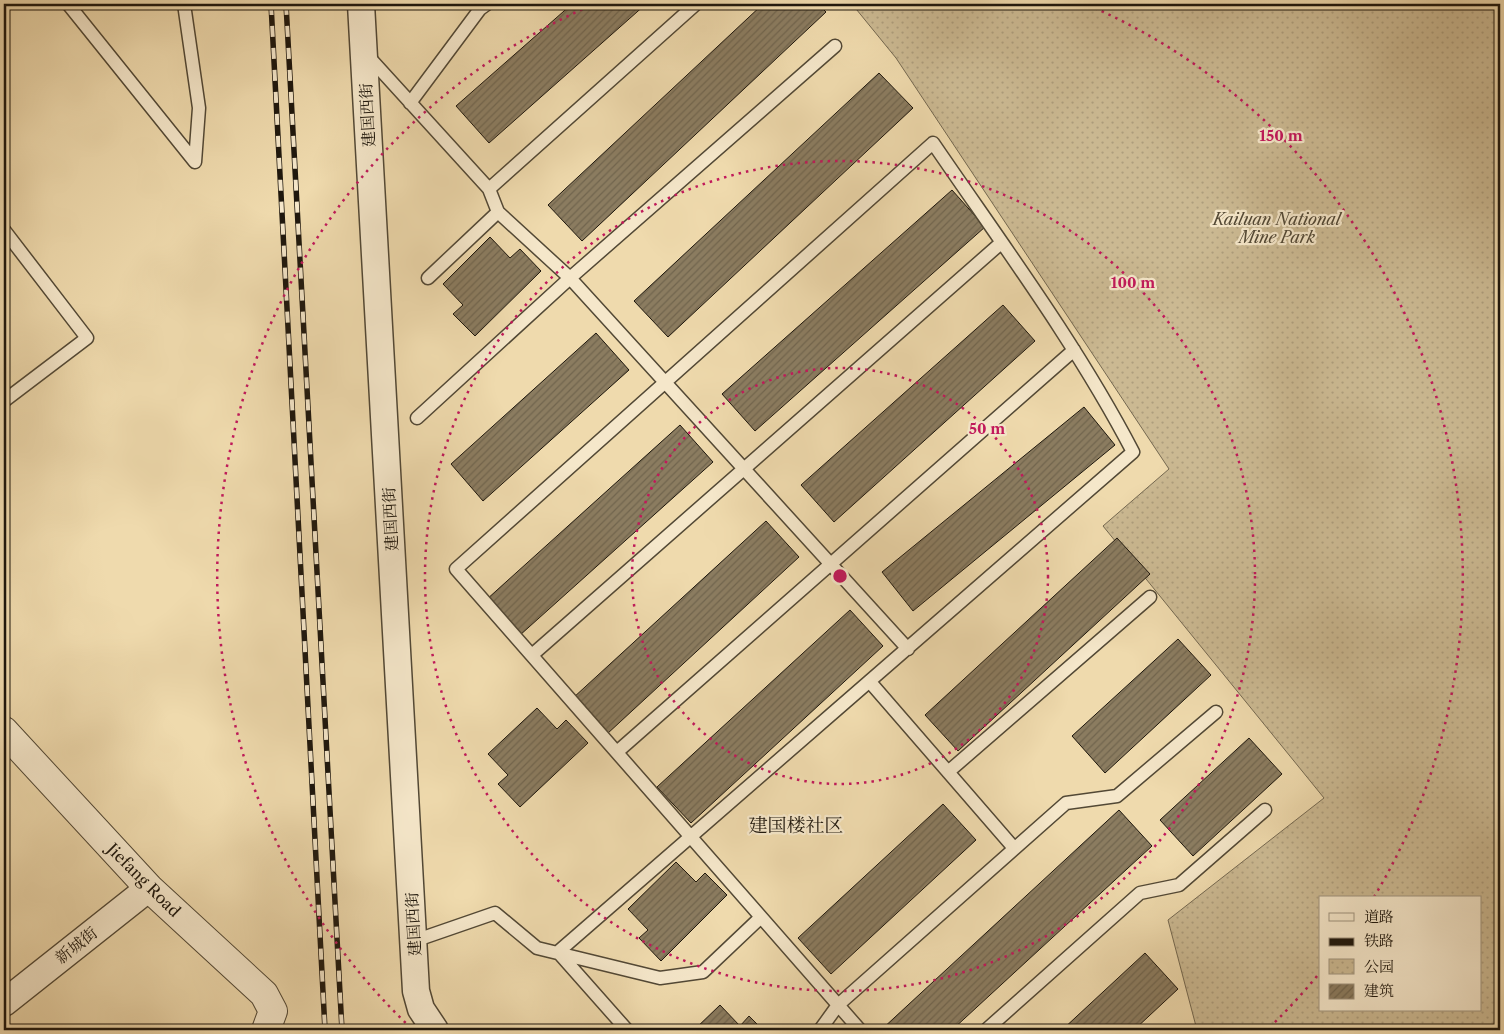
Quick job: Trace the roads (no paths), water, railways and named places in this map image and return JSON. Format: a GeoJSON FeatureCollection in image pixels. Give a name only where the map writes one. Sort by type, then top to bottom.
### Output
{"type":"FeatureCollection","features":[{"type":"Feature","properties":{"kind":"street","name":"建国西街"},"geometry":{"type":"LineString","coordinates":[[361,4],[416,991],[421,1009],[435,1030]]}},
{"type":"Feature","properties":{"kind":"street","name":"Jiefang Road"},"geometry":{"type":"LineString","coordinates":[[4,732],[149,888],[264,994],[273,1011],[266,1030]]}},
{"type":"Feature","properties":{"kind":"street","name":"新城街"},"geometry":{"type":"LineString","coordinates":[[4,1002],[149,888]]}},
{"type":"Feature","properties":{"kind":"lane"},"geometry":{"type":"LineString","coordinates":[[68,4],[195,162],[199,108],[184,4]]}},
{"type":"Feature","properties":{"kind":"lane"},"geometry":{"type":"LineString","coordinates":[[410,103],[480,9],[487,4]]}},
{"type":"Feature","properties":{"kind":"lane"},"geometry":{"type":"LineString","coordinates":[[489,189],[696,4]]}},
{"type":"Feature","properties":{"kind":"lane"},"geometry":{"type":"LineString","coordinates":[[417,418],[570,278],[835,46]]}},
{"type":"Feature","properties":{"kind":"lane"},"geometry":{"type":"LineString","coordinates":[[363,52],[489,189],[498,212],[570,278],[908,649]]}},
{"type":"Feature","properties":{"kind":"lane"},"geometry":{"type":"LineString","coordinates":[[558,952],[691,836],[908,649],[1133,452],[1106,399],[933,143],[456,569],[691,836],[860,1030]]}},
{"type":"Feature","properties":{"kind":"lane"},"geometry":{"type":"LineString","coordinates":[[428,278],[498,212]]}},
{"type":"Feature","properties":{"kind":"lane"},"geometry":{"type":"LineString","coordinates":[[4,230],[87,338],[4,402]]}},
{"type":"Feature","properties":{"kind":"lane"},"geometry":{"type":"LineString","coordinates":[[532,655],[1001,243]]}},
{"type":"Feature","properties":{"kind":"lane"},"geometry":{"type":"LineString","coordinates":[[617,752],[1074,350]]}},
{"type":"Feature","properties":{"kind":"lane"},"geometry":{"type":"LineString","coordinates":[[948,772],[1150,597]]}},
{"type":"Feature","properties":{"kind":"lane"},"geometry":{"type":"LineString","coordinates":[[870,682],[1014,848]]}},
{"type":"Feature","properties":{"kind":"lane"},"geometry":{"type":"LineString","coordinates":[[820,1030],[838,1005],[1066,802],[1117,796],[1216,712]]}},
{"type":"Feature","properties":{"kind":"lane"},"geometry":{"type":"LineString","coordinates":[[986,1030],[1140,893],[1179,886],[1266,810]]}},
{"type":"Feature","properties":{"kind":"lane"},"geometry":{"type":"LineString","coordinates":[[414,941],[495,913],[537,948],[660,978],[703,972],[761,916]]}},
{"type":"Feature","properties":{"kind":"lane"},"geometry":{"type":"LineString","coordinates":[[558,952],[627,1030]]}},
{"type":"Feature","properties":{"kind":"railway"},"geometry":{"type":"LineString","coordinates":[[271,4],[325,1030]]}},
{"type":"Feature","properties":{"kind":"railway"},"geometry":{"type":"LineString","coordinates":[[286,4],[342,1030]]}},
{"type":"Feature","properties":{"kind":"district","name":"建国楼社区"},"geometry":{"type":"Point","coordinates":[796,825]}},
{"type":"Feature","properties":{"kind":"park label","name":"Kailuan National Mine Park"},"geometry":{"type":"Point","coordinates":[1277,228]}}]}
